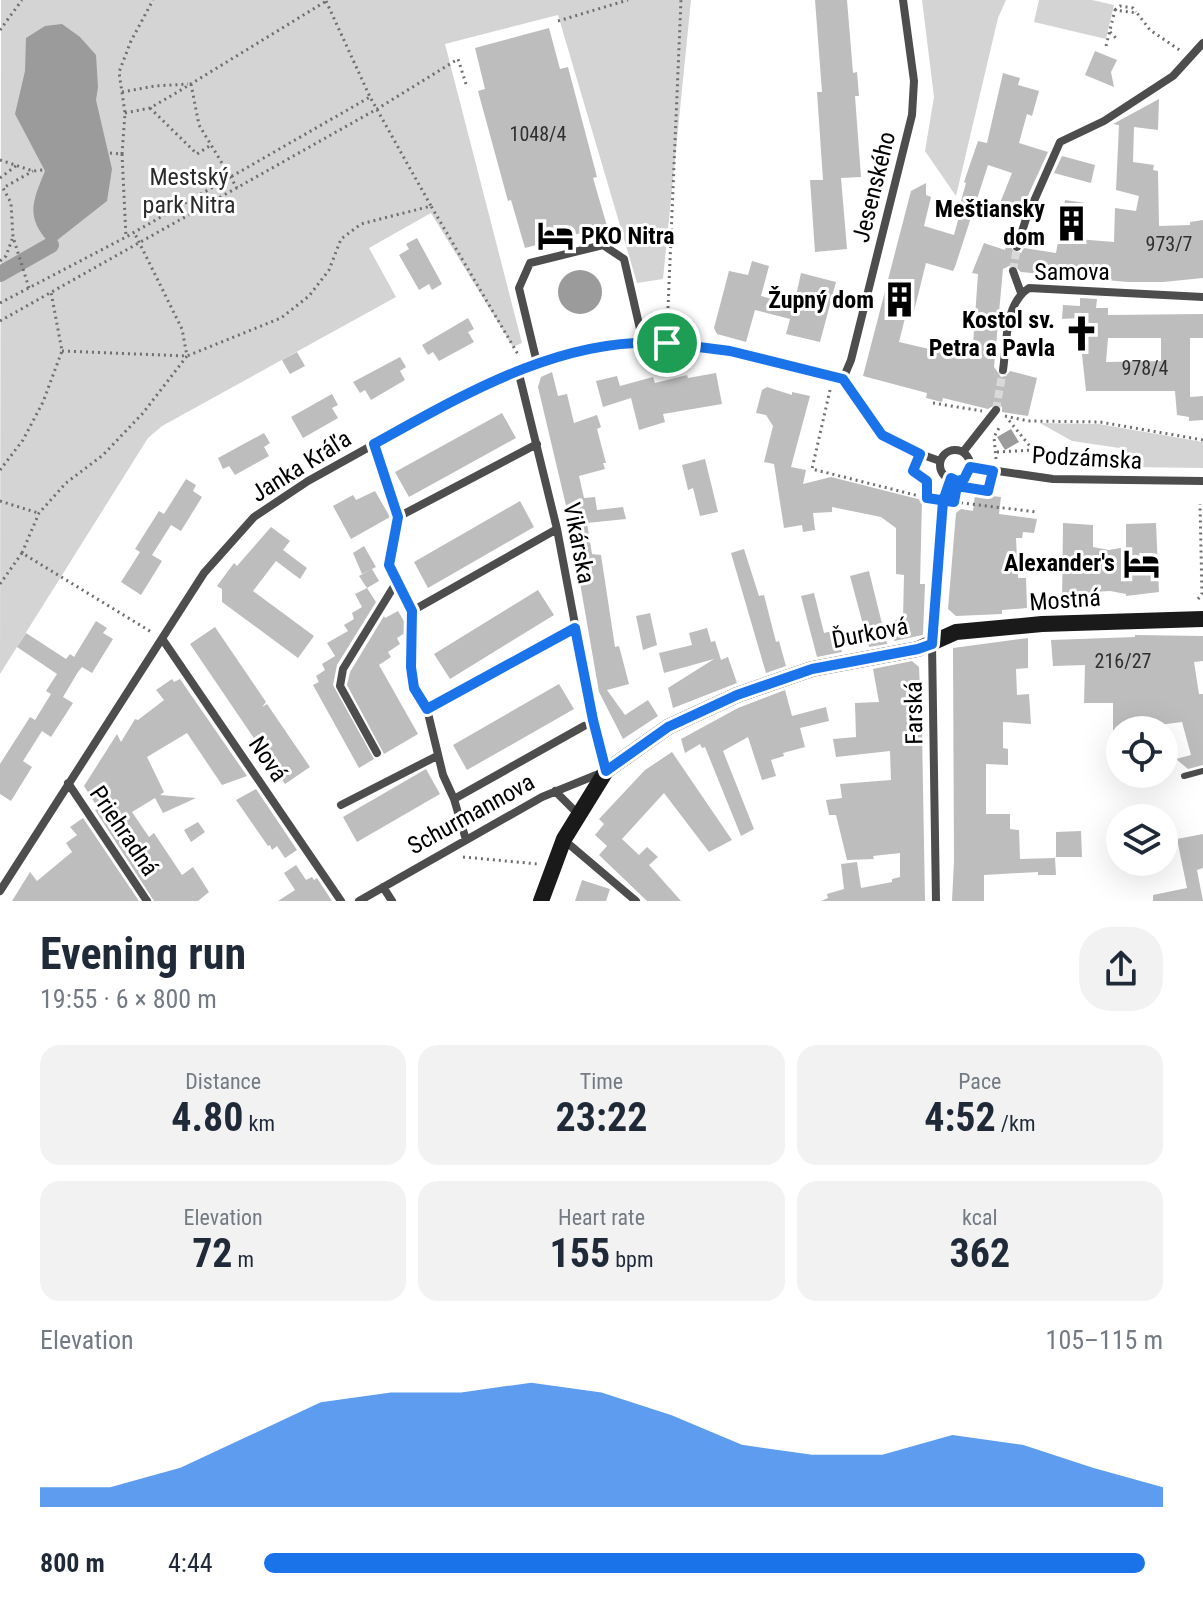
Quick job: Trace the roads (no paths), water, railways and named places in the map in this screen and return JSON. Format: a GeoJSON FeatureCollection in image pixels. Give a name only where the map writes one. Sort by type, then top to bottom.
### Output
{"type":"FeatureCollection","features":[{"type":"Feature","properties":{"kind":"street","name":"Jesenského"},"geometry":{"type":"LineString","coordinates":[[843,379],[851,360],[912,115],[914,81],[903,0]]}},
{"type":"Feature","properties":{"kind":"street"},"geometry":{"type":"LineString","coordinates":[[1017,247],[1060,142],[1104,121],[1173,76],[1203,43]]}},
{"type":"Feature","properties":{"kind":"street"},"geometry":{"type":"LineString","coordinates":[[537,363],[519,288],[530,263],[603,245],[624,259],[643,342]]}},
{"type":"Feature","properties":{"kind":"street"},"geometry":{"type":"LineString","coordinates":[[1013,271],[1021,293]]}},
{"type":"Feature","properties":{"kind":"street","name":"Samova"},"geometry":{"type":"LineString","coordinates":[[1003,370],[1012,311],[1021,293],[1029,288],[1203,297]]}},
{"type":"Feature","properties":{"kind":"street","name":"Janka Kráľa"},"geometry":{"type":"LineString","coordinates":[[0,891],[204,573],[254,517],[308,481],[518,370],[580,351],[643,342],[667,343],[730,351],[843,379]]}},
{"type":"Feature","properties":{"kind":"street","name":"Vikárska"},"geometry":{"type":"LineString","coordinates":[[518,370],[557,529],[593,720],[606,771]]}},
{"type":"Feature","properties":{"kind":"street"},"geometry":{"type":"LineString","coordinates":[[843,379],[882,435],[940,461]]}},
{"type":"Feature","properties":{"kind":"street"},"geometry":{"type":"LineString","coordinates":[[963,452],[996,410]]}},
{"type":"Feature","properties":{"kind":"street"},"geometry":{"type":"LineString","coordinates":[[374,444],[398,517],[389,565],[412,611],[414,688],[427,709],[437,756],[466,840]]}},
{"type":"Feature","properties":{"kind":"street"},"geometry":{"type":"LineString","coordinates":[[398,517],[537,444]]}},
{"type":"Feature","properties":{"kind":"street"},"geometry":{"type":"LineString","coordinates":[[953,451],[963,452],[970,467],[964,479],[957,481],[941,470],[940,461],[953,451]]}},
{"type":"Feature","properties":{"kind":"street","name":"Podzámska"},"geometry":{"type":"LineString","coordinates":[[970,467],[1053,479],[1203,481]]}},
{"type":"Feature","properties":{"kind":"street","name":"Farská"},"geometry":{"type":"LineString","coordinates":[[936,901],[932,644],[943,501],[951,478]]}},
{"type":"Feature","properties":{"kind":"street"},"geometry":{"type":"LineString","coordinates":[[412,611],[557,529]]}},
{"type":"Feature","properties":{"kind":"street"},"geometry":{"type":"LineString","coordinates":[[377,753],[340,686],[343,669],[396,583]]}},
{"type":"Feature","properties":{"kind":"street","name":"Mostná"},"geometry":{"type":"LineString","coordinates":[[932,644],[956,632],[1203,619]]}},
{"type":"Feature","properties":{"kind":"street"},"geometry":{"type":"LineString","coordinates":[[427,709],[575,628]]}},
{"type":"Feature","properties":{"kind":"street","name":"Nová"},"geometry":{"type":"LineString","coordinates":[[163,640],[341,901]]}},
{"type":"Feature","properties":{"kind":"street","name":"Ďurková"},"geometry":{"type":"LineString","coordinates":[[541,901],[564,839],[606,771],[668,727],[737,695],[812,669],[932,644]]}},
{"type":"Feature","properties":{"kind":"street"},"geometry":{"type":"LineString","coordinates":[[454,799],[584,726]]}},
{"type":"Feature","properties":{"kind":"street"},"geometry":{"type":"LineString","coordinates":[[341,805],[437,756]]}},
{"type":"Feature","properties":{"kind":"street","name":"Schurmannova"},"geometry":{"type":"LineString","coordinates":[[359,901],[555,791],[606,771]]}},
{"type":"Feature","properties":{"kind":"street","name":"Priehradná"},"geometry":{"type":"LineString","coordinates":[[68,783],[147,901]]}},
{"type":"Feature","properties":{"kind":"street"},"geometry":{"type":"LineString","coordinates":[[555,791],[579,815]]}},
{"type":"Feature","properties":{"kind":"street"},"geometry":{"type":"LineString","coordinates":[[564,839],[636,901]]}},
{"type":"Feature","properties":{"kind":"street"},"geometry":{"type":"LineString","coordinates":[[383,887],[392,901]]}},
{"type":"Feature","properties":{"kind":"lane"},"geometry":{"type":"LineString","coordinates":[[1184,776],[1203,771]]}},
{"type":"Feature","properties":{"kind":"waterway"},"geometry":{"type":"LineString","coordinates":[[0,274],[51,245]]}},
{"type":"Feature","properties":{"kind":"tunnel"},"geometry":{"type":"LineString","coordinates":[[1013,271],[1017,247]]}},
{"type":"Feature","properties":{"kind":"tunnel"},"geometry":{"type":"LineString","coordinates":[[996,410],[1003,370]]}},
{"type":"Feature","properties":{"kind":"place","name":"Meštiansky dom"},"geometry":{"type":"Point","coordinates":[1071,223]}},
{"type":"Feature","properties":{"kind":"place","name":"PKO Nitra"},"geometry":{"type":"Point","coordinates":[555,236]}},
{"type":"Feature","properties":{"kind":"place","name":"Župný dom"},"geometry":{"type":"Point","coordinates":[900,300]}},
{"type":"Feature","properties":{"kind":"place","name":"Kostol sv. Petra a Pavla"},"geometry":{"type":"Point","coordinates":[1081,334]}},
{"type":"Feature","properties":{"kind":"place","name":"Alexander's"},"geometry":{"type":"Point","coordinates":[1141,563]}},
{"type":"Feature","properties":{"kind":"park label","name":"Mestský park Nitra"},"geometry":{"type":"Point","coordinates":[189,191]}}]}
